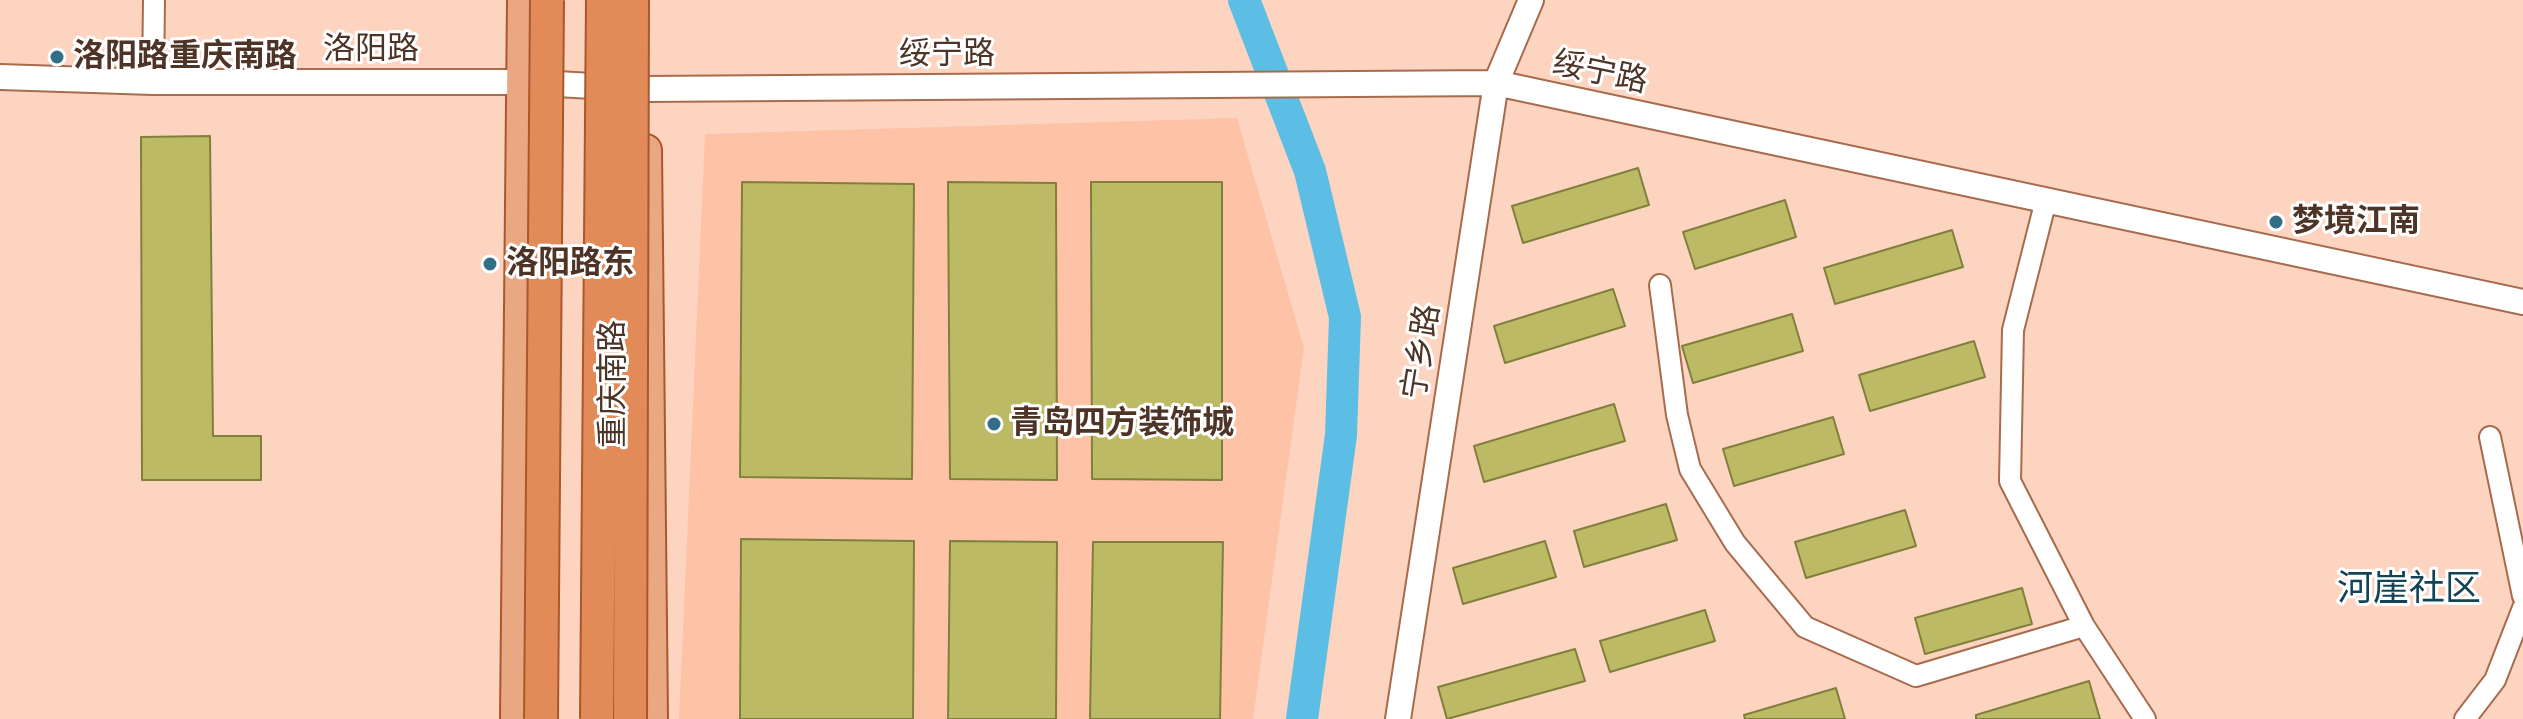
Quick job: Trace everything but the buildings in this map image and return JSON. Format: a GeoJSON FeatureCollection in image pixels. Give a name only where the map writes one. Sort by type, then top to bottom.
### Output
{"type":"FeatureCollection","features":[{"type":"Feature","properties":{"kind":"highway"},"geometry":{"type":"LineString","coordinates":[[541,719],[547,0]]}},
{"type":"Feature","properties":{"kind":"highway"},"geometry":{"type":"LineString","coordinates":[[560,719],[568,0]]}},
{"type":"Feature","properties":{"kind":"highway"},"geometry":{"type":"LineString","coordinates":[[597,719],[603,0]]}},
{"type":"Feature","properties":{"kind":"highway"},"geometry":{"type":"LineString","coordinates":[[630,719],[632,0]]}},
{"type":"Feature","properties":{"kind":"main road"},"geometry":{"type":"LineString","coordinates":[[516,719],[523,0]]}},
{"type":"Feature","properties":{"kind":"main road","name":"重庆南路"},"geometry":{"type":"LineString","coordinates":[[645,0],[652,719]]}},
{"type":"Feature","properties":{"kind":"street"},"geometry":{"type":"LineString","coordinates":[[153,82],[154,0]]}},
{"type":"Feature","properties":{"kind":"street","name":"宁乡路"},"geometry":{"type":"LineString","coordinates":[[1398,719],[1496,83],[1531,0]]}},
{"type":"Feature","properties":{"kind":"street","name":"洛阳路"},"geometry":{"type":"LineString","coordinates":[[0,77],[153,82],[522,82],[645,89]]}},
{"type":"Feature","properties":{"kind":"street","name":"绥宁路"},"geometry":{"type":"LineString","coordinates":[[645,89],[1496,83],[2523,302]]}},
{"type":"Feature","properties":{"kind":"street"},"geometry":{"type":"LineString","coordinates":[[2046,200],[2013,330],[2010,481],[2084,626],[2145,719]]}},
{"type":"Feature","properties":{"kind":"street"},"geometry":{"type":"LineString","coordinates":[[1660,285],[1677,415],[1690,469],[1735,543],[1805,627],[1916,676],[2084,626]]}},
{"type":"Feature","properties":{"kind":"street"},"geometry":{"type":"LineString","coordinates":[[2490,437],[2523,596]]}},
{"type":"Feature","properties":{"kind":"street"},"geometry":{"type":"LineString","coordinates":[[2465,719],[2495,680],[2523,608]]}},
{"type":"Feature","properties":{"kind":"shaded area","name":"青岛四方装饰城"},"geometry":{"type":"Polygon","coordinates":[[[1237,118],[1304,348],[1253,719],[679,719],[705,134],[1237,118]]]}},
{"type":"Feature","properties":{"kind":"waterway"},"geometry":{"type":"LineString","coordinates":[[1244,0],[1310,171],[1345,317],[1341,435],[1302,719]]}},
{"type":"Feature","properties":{"kind":"place","name":"洛阳路重庆南路"},"geometry":{"type":"Point","coordinates":[57,57]}},
{"type":"Feature","properties":{"kind":"place","name":"梦境江南"},"geometry":{"type":"Point","coordinates":[2276,222]}},
{"type":"Feature","properties":{"kind":"place","name":"洛阳路东"},"geometry":{"type":"Point","coordinates":[490,264]}},
{"type":"Feature","properties":{"kind":"place","name":"青岛四方装饰城"},"geometry":{"type":"Point","coordinates":[994,424]}},
{"type":"Feature","properties":{"kind":"district","name":"河崖社区"},"geometry":{"type":"Point","coordinates":[2409,590]}}]}
